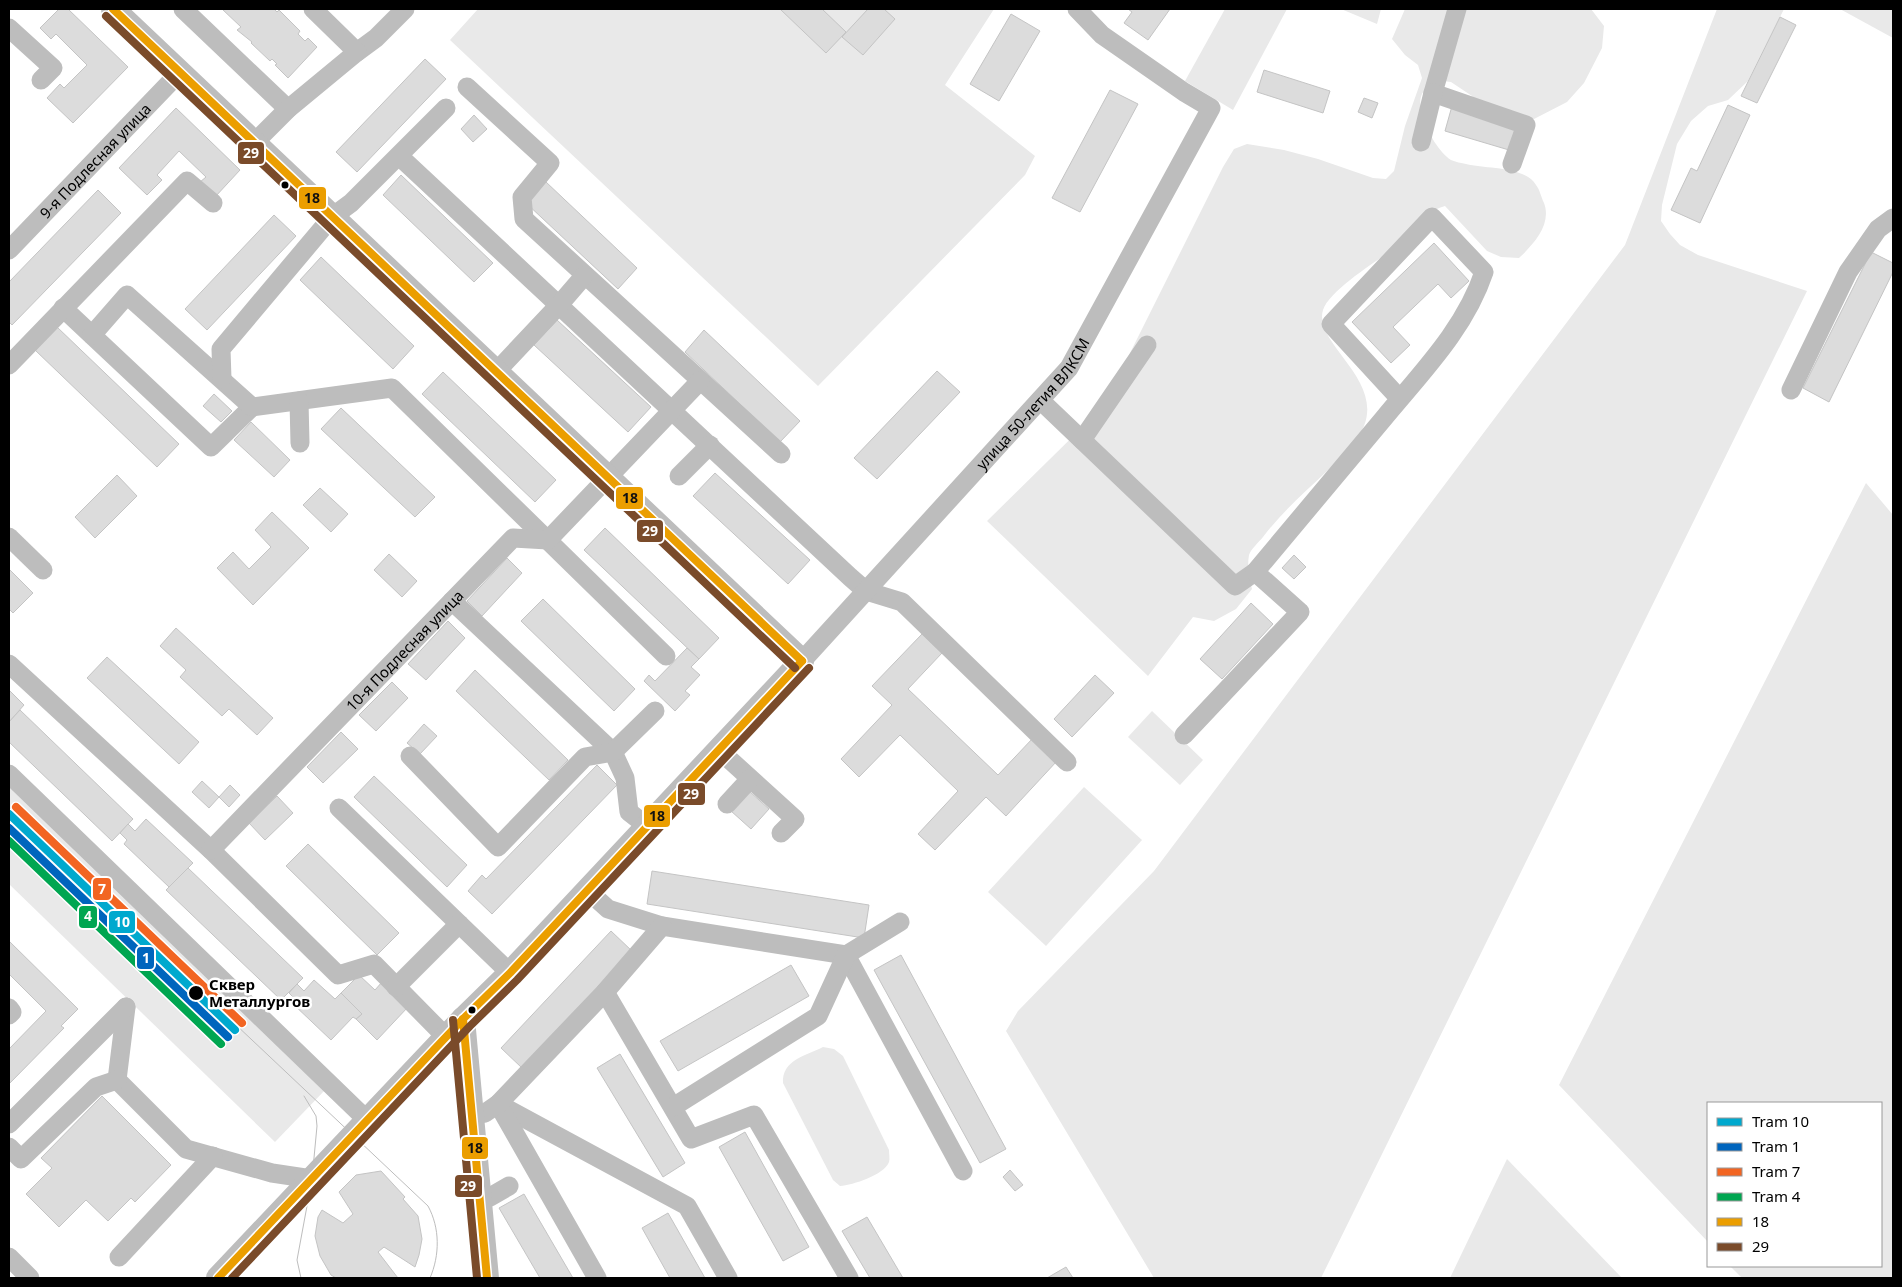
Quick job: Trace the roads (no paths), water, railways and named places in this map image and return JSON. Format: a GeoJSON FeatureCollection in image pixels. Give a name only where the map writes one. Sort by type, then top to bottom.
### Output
{"type":"FeatureCollection","features":[{"type":"Feature","properties":{"kind":"main road"},"geometry":{"type":"LineString","coordinates":[[113,9],[802,661],[510,973],[463,1019],[218,1278]]}},
{"type":"Feature","properties":{"kind":"main road"},"geometry":{"type":"LineString","coordinates":[[463,1019],[488,1278]]}},
{"type":"Feature","properties":{"kind":"street"},"geometry":{"type":"LineString","coordinates":[[183,9],[288,108]]}},
{"type":"Feature","properties":{"kind":"street"},"geometry":{"type":"LineString","coordinates":[[313,9],[357,52]]}},
{"type":"Feature","properties":{"kind":"street"},"geometry":{"type":"LineString","coordinates":[[254,143],[288,108],[376,38],[405,9]]}},
{"type":"Feature","properties":{"kind":"street","name":"улица 50-летия ВЛКСМ"},"geometry":{"type":"LineString","coordinates":[[802,661],[1070,368],[1211,108],[1184,92],[1102,35],[1077,9]]}},
{"type":"Feature","properties":{"kind":"street"},"geometry":{"type":"LineString","coordinates":[[1421,142],[1457,9]]}},
{"type":"Feature","properties":{"kind":"street"},"geometry":{"type":"LineString","coordinates":[[9,28],[53,68],[41,80]]}},
{"type":"Feature","properties":{"kind":"street","name":"9-я Подлесная улица"},"geometry":{"type":"LineString","coordinates":[[9,250],[180,72]]}},
{"type":"Feature","properties":{"kind":"street"},"geometry":{"type":"LineString","coordinates":[[467,87],[550,163],[522,196],[524,219],[584,276],[781,454]]}},
{"type":"Feature","properties":{"kind":"street"},"geometry":{"type":"LineString","coordinates":[[1433,93],[1526,125],[1512,164]]}},
{"type":"Feature","properties":{"kind":"street"},"geometry":{"type":"LineString","coordinates":[[222,379],[221,349],[332,217],[351,203],[446,108]]}},
{"type":"Feature","properties":{"kind":"street"},"geometry":{"type":"LineString","coordinates":[[399,156],[866,591],[902,602],[1067,762]]}},
{"type":"Feature","properties":{"kind":"street"},"geometry":{"type":"LineString","coordinates":[[13,353],[63,308],[187,181],[213,203]]}},
{"type":"Feature","properties":{"kind":"street"},"geometry":{"type":"LineString","coordinates":[[1040,400],[1235,586],[1255,572],[1400,399],[1453,334],[1479,286],[1484,272],[1432,217],[1331,324],[1400,399]]}},
{"type":"Feature","properties":{"kind":"street"},"geometry":{"type":"LineString","coordinates":[[1791,390],[1848,272],[1878,229],[1893,218]]}},
{"type":"Feature","properties":{"kind":"street"},"geometry":{"type":"LineString","coordinates":[[496,372],[584,276]]}},
{"type":"Feature","properties":{"kind":"street"},"geometry":{"type":"LineString","coordinates":[[92,335],[126,295],[252,407]]}},
{"type":"Feature","properties":{"kind":"street"},"geometry":{"type":"LineString","coordinates":[[63,308],[210,448],[252,407],[392,388],[666,656]]}},
{"type":"Feature","properties":{"kind":"street"},"geometry":{"type":"LineString","coordinates":[[1082,440],[1147,345]]}},
{"type":"Feature","properties":{"kind":"street"},"geometry":{"type":"LineString","coordinates":[[548,540],[700,381]]}},
{"type":"Feature","properties":{"kind":"street"},"geometry":{"type":"LineString","coordinates":[[299,401],[300,443]]}},
{"type":"Feature","properties":{"kind":"street"},"geometry":{"type":"LineString","coordinates":[[679,476],[710,445]]}},
{"type":"Feature","properties":{"kind":"street"},"geometry":{"type":"LineString","coordinates":[[9,537],[43,570]]}},
{"type":"Feature","properties":{"kind":"street","name":"10-я Подлесная улица"},"geometry":{"type":"LineString","coordinates":[[211,850],[513,538],[548,540]]}},
{"type":"Feature","properties":{"kind":"street"},"geometry":{"type":"LineString","coordinates":[[1184,735],[1300,612],[1255,572]]}},
{"type":"Feature","properties":{"kind":"street"},"geometry":{"type":"LineString","coordinates":[[452,601],[613,752],[625,778],[629,812],[647,826]]}},
{"type":"Feature","properties":{"kind":"street"},"geometry":{"type":"LineString","coordinates":[[9,664],[211,850],[338,975],[374,964],[446,1037]]}},
{"type":"Feature","properties":{"kind":"street"},"geometry":{"type":"LineString","coordinates":[[410,756],[498,847],[585,757],[613,752],[654,711]]}},
{"type":"Feature","properties":{"kind":"street"},"geometry":{"type":"LineString","coordinates":[[719,750],[795,819],[781,833]]}},
{"type":"Feature","properties":{"kind":"street"},"geometry":{"type":"LineString","coordinates":[[9,774],[367,1120]]}},
{"type":"Feature","properties":{"kind":"street"},"geometry":{"type":"LineString","coordinates":[[727,804],[750,779]]}},
{"type":"Feature","properties":{"kind":"street"},"geometry":{"type":"LineString","coordinates":[[339,808],[510,973]]}},
{"type":"Feature","properties":{"kind":"street"},"geometry":{"type":"LineString","coordinates":[[587,890],[608,909],[662,926],[846,955]]}},
{"type":"Feature","properties":{"kind":"street"},"geometry":{"type":"LineString","coordinates":[[673,1108],[818,1016],[846,955],[900,922]]}},
{"type":"Feature","properties":{"kind":"street"},"geometry":{"type":"LineString","coordinates":[[396,987],[459,924]]}},
{"type":"Feature","properties":{"kind":"street"},"geometry":{"type":"LineString","coordinates":[[472,1115],[485,1113],[498,1104],[605,992],[662,926]]}},
{"type":"Feature","properties":{"kind":"street"},"geometry":{"type":"LineString","coordinates":[[846,955],[962,1171]]}},
{"type":"Feature","properties":{"kind":"street"},"geometry":{"type":"LineString","coordinates":[[605,992],[691,1139],[754,1115],[849,1278]]}},
{"type":"Feature","properties":{"kind":"street"},"geometry":{"type":"LineString","coordinates":[[9,1124],[126,1007],[117,1080]]}},
{"type":"Feature","properties":{"kind":"street"},"geometry":{"type":"LineString","coordinates":[[9,1008],[12,1012],[9,1015]]}},
{"type":"Feature","properties":{"kind":"street"},"geometry":{"type":"LineString","coordinates":[[9,1147],[22,1159],[96,1087],[117,1080]]}},
{"type":"Feature","properties":{"kind":"street"},"geometry":{"type":"LineString","coordinates":[[117,1080],[186,1149],[272,1173],[312,1179]]}},
{"type":"Feature","properties":{"kind":"street"},"geometry":{"type":"LineString","coordinates":[[498,1104],[597,1278]]}},
{"type":"Feature","properties":{"kind":"street"},"geometry":{"type":"LineString","coordinates":[[498,1104],[687,1206],[728,1278]]}},
{"type":"Feature","properties":{"kind":"street"},"geometry":{"type":"LineString","coordinates":[[119,1257],[213,1156]]}},
{"type":"Feature","properties":{"kind":"street"},"geometry":{"type":"LineString","coordinates":[[480,1196],[490,1196],[509,1186]]}},
{"type":"Feature","properties":{"kind":"street"},"geometry":{"type":"LineString","coordinates":[[9,1257],[30,1278]]}},
{"type":"Feature","properties":{"kind":"tram line","name":"7"},"geometry":{"type":"LineString","coordinates":[[16,807],[242,1023]]}},
{"type":"Feature","properties":{"kind":"tram line","name":"10"},"geometry":{"type":"LineString","coordinates":[[9,814],[235,1030]]}},
{"type":"Feature","properties":{"kind":"tram line","name":"1"},"geometry":{"type":"LineString","coordinates":[[9,828],[228,1037]]}},
{"type":"Feature","properties":{"kind":"tram line","name":"4"},"geometry":{"type":"LineString","coordinates":[[9,841],[221,1044]]}},
{"type":"Feature","properties":{"kind":"tram line"},"geometry":{"type":"LineString","coordinates":[[199,990],[428,1206],[437,1232],[436,1260],[430,1278]]}},
{"type":"Feature","properties":{"kind":"tram line"},"geometry":{"type":"LineString","coordinates":[[301,1278],[297,1260],[312,1179],[317,1126],[316,1116],[304,1096]]}},
{"type":"Feature","properties":{"kind":"place","name":"Сквер Металлургов"},"geometry":{"type":"Point","coordinates":[196,993]}}]}
